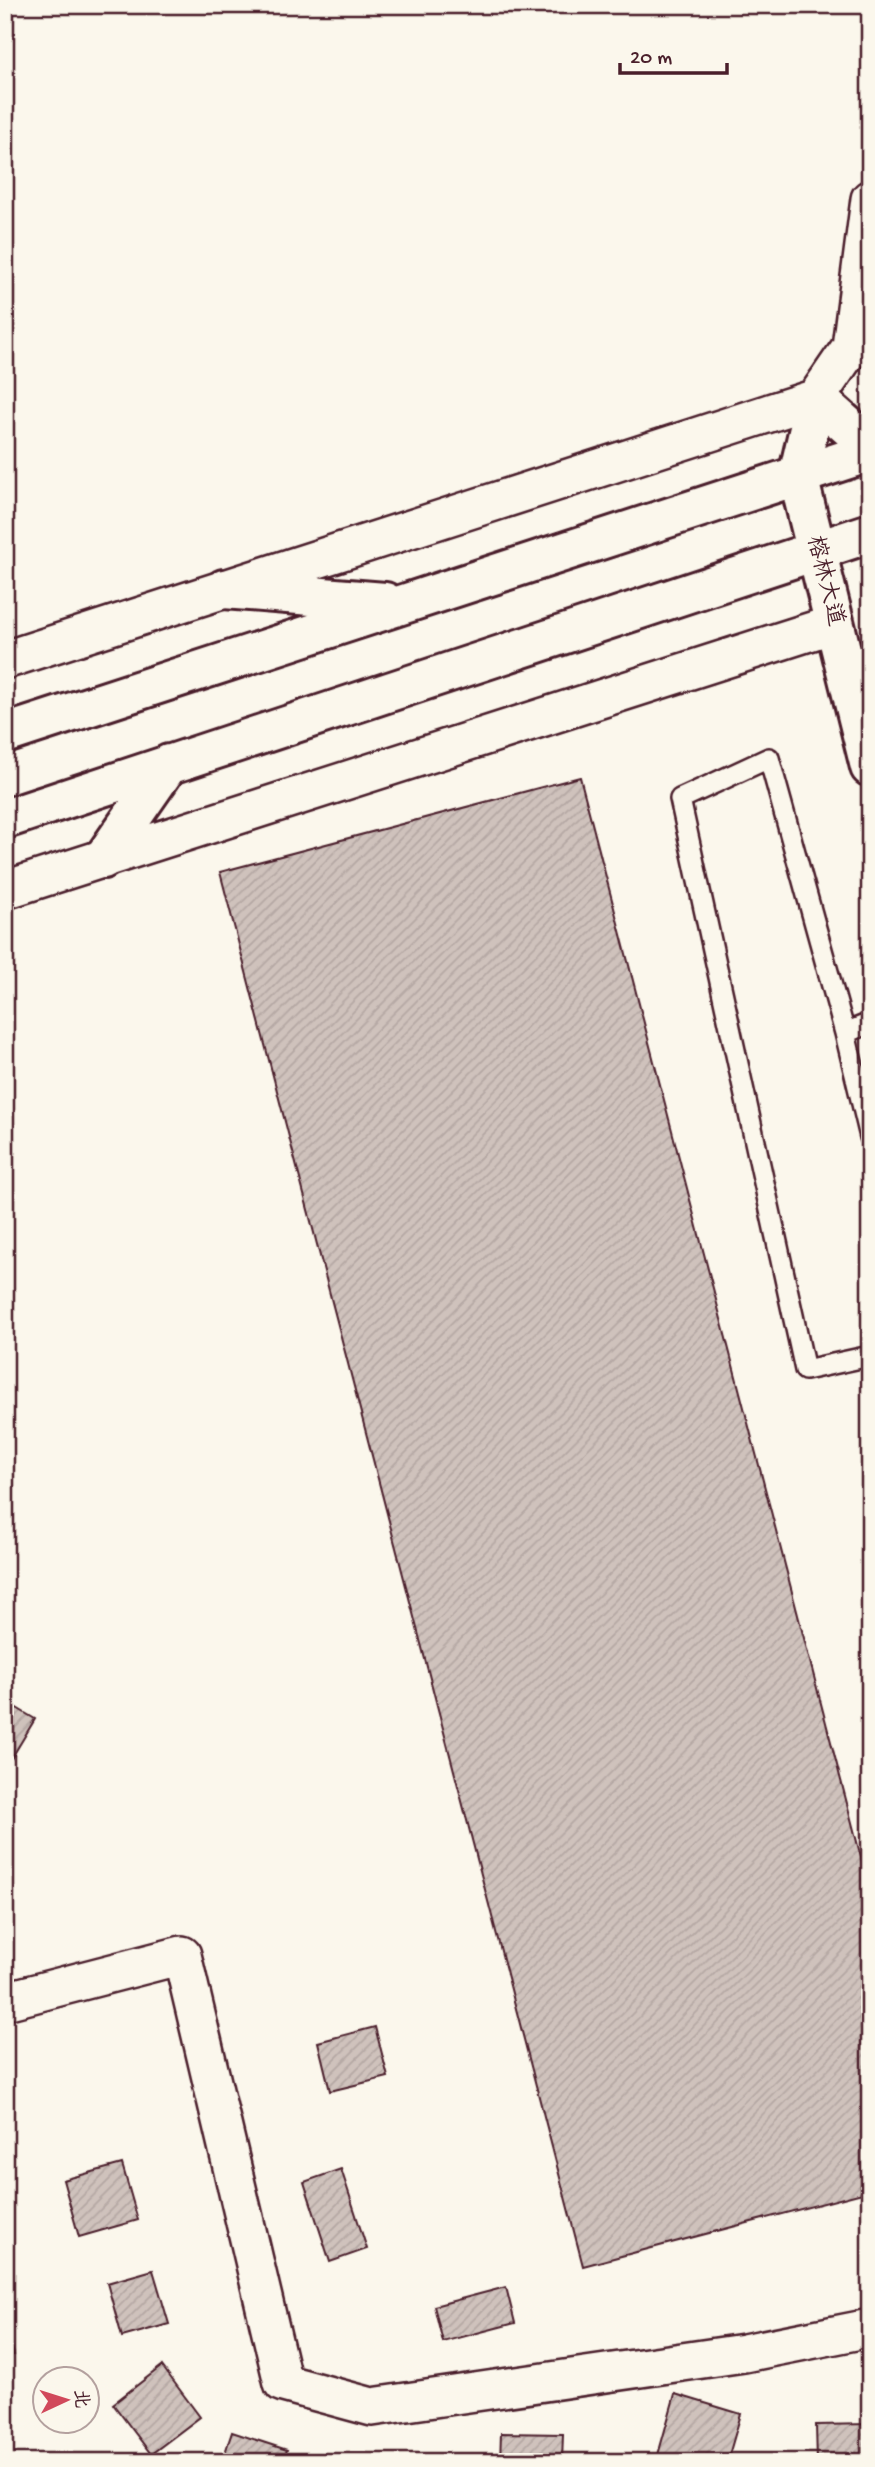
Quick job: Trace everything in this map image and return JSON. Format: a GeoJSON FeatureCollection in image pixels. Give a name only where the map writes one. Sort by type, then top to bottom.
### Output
{"type":"FeatureCollection","features":[{"type":"Feature","properties":{"kind":"main road"},"geometry":{"type":"LineString","coordinates":[[798,476],[816,397],[870,446]]}},
{"type":"Feature","properties":{"kind":"main road"},"geometry":{"type":"LineString","coordinates":[[5,734],[870,452]]}},
{"type":"Feature","properties":{"kind":"main road","name":"榕林大道"},"geometry":{"type":"LineString","coordinates":[[798,476],[870,767]]}},
{"type":"Feature","properties":{"kind":"main road"},"geometry":{"type":"LineString","coordinates":[[5,819],[870,533]]}},
{"type":"Feature","properties":{"kind":"main road"},"geometry":{"type":"LineString","coordinates":[[224,589],[404,604]]}},
{"type":"Feature","properties":{"kind":"main road"},"geometry":{"type":"LineString","coordinates":[[103,859],[169,764]]}},
{"type":"Feature","properties":{"kind":"street"},"geometry":{"type":"LineString","coordinates":[[5,660],[816,397],[851,348],[870,199]]}},
{"type":"Feature","properties":{"kind":"street"},"geometry":{"type":"LineString","coordinates":[[5,890],[834,624]]}},
{"type":"Feature","properties":{"kind":"street"},"geometry":{"type":"LineString","coordinates":[[5,2001],[182,1955],[283,2383],[372,2407],[744,2353],[870,2328]]}},
{"type":"Feature","properties":{"kind":"lane"},"geometry":{"type":"LineString","coordinates":[[870,1137],[845,1033],[769,758],[680,799],[805,1370],[870,1356]]}},
{"type":"Feature","properties":{"kind":"lane"},"geometry":{"type":"LineString","coordinates":[[845,1033],[870,1023]]}},
{"type":"Feature","properties":{"kind":"building"},"geometry":{"type":"Polygon","coordinates":[[[580,777],[870,1892],[870,2191],[583,2266],[220,872],[580,777]]]}},
{"type":"Feature","properties":{"kind":"building"},"geometry":{"type":"Polygon","coordinates":[[[5,1701],[35,1719],[5,1769],[5,1701]]]}},
{"type":"Feature","properties":{"kind":"building"},"geometry":{"type":"Polygon","coordinates":[[[375,2027],[388,2077],[330,2091],[318,2042],[375,2027]]]}},
{"type":"Feature","properties":{"kind":"building"},"geometry":{"type":"Polygon","coordinates":[[[122,2164],[138,2220],[79,2237],[63,2180],[122,2164]]]}},
{"type":"Feature","properties":{"kind":"building"},"geometry":{"type":"Polygon","coordinates":[[[341,2169],[367,2249],[330,2262],[304,2182],[341,2169]]]}},
{"type":"Feature","properties":{"kind":"building"},"geometry":{"type":"Polygon","coordinates":[[[153,2270],[169,2324],[122,2337],[107,2283],[153,2270]]]}},
{"type":"Feature","properties":{"kind":"building"},"geometry":{"type":"Polygon","coordinates":[[[506,2287],[515,2323],[443,2342],[434,2306],[506,2287]]]}},
{"type":"Feature","properties":{"kind":"building"},"geometry":{"type":"Polygon","coordinates":[[[5,2316],[14,2355],[5,2357],[5,2316]]]}},
{"type":"Feature","properties":{"kind":"building"},"geometry":{"type":"Polygon","coordinates":[[[162,2366],[200,2417],[151,2454],[113,2404],[162,2366]]]}},
{"type":"Feature","properties":{"kind":"building"},"geometry":{"type":"Polygon","coordinates":[[[675,2394],[741,2414],[727,2462],[656,2462],[675,2394]]]}},
{"type":"Feature","properties":{"kind":"building"},"geometry":{"type":"Polygon","coordinates":[[[870,2424],[870,2462],[817,2462],[816,2425],[870,2424]]]}},
{"type":"Feature","properties":{"kind":"building"},"geometry":{"type":"Polygon","coordinates":[[[232,2432],[287,2450],[283,2462],[222,2462],[232,2432]]]}},
{"type":"Feature","properties":{"kind":"building"},"geometry":{"type":"Polygon","coordinates":[[[501,2433],[563,2434],[562,2462],[500,2462],[501,2433]]]}},
{"type":"Feature","properties":{"kind":"building"},"geometry":{"type":"Polygon","coordinates":[[[338,2455],[355,2462],[335,2462],[338,2455]]]}},
{"type":"Feature","properties":{"kind":"building"},"geometry":{"type":"Polygon","coordinates":[[[409,2459],[464,2462],[409,2462],[409,2459]]]}}]}
